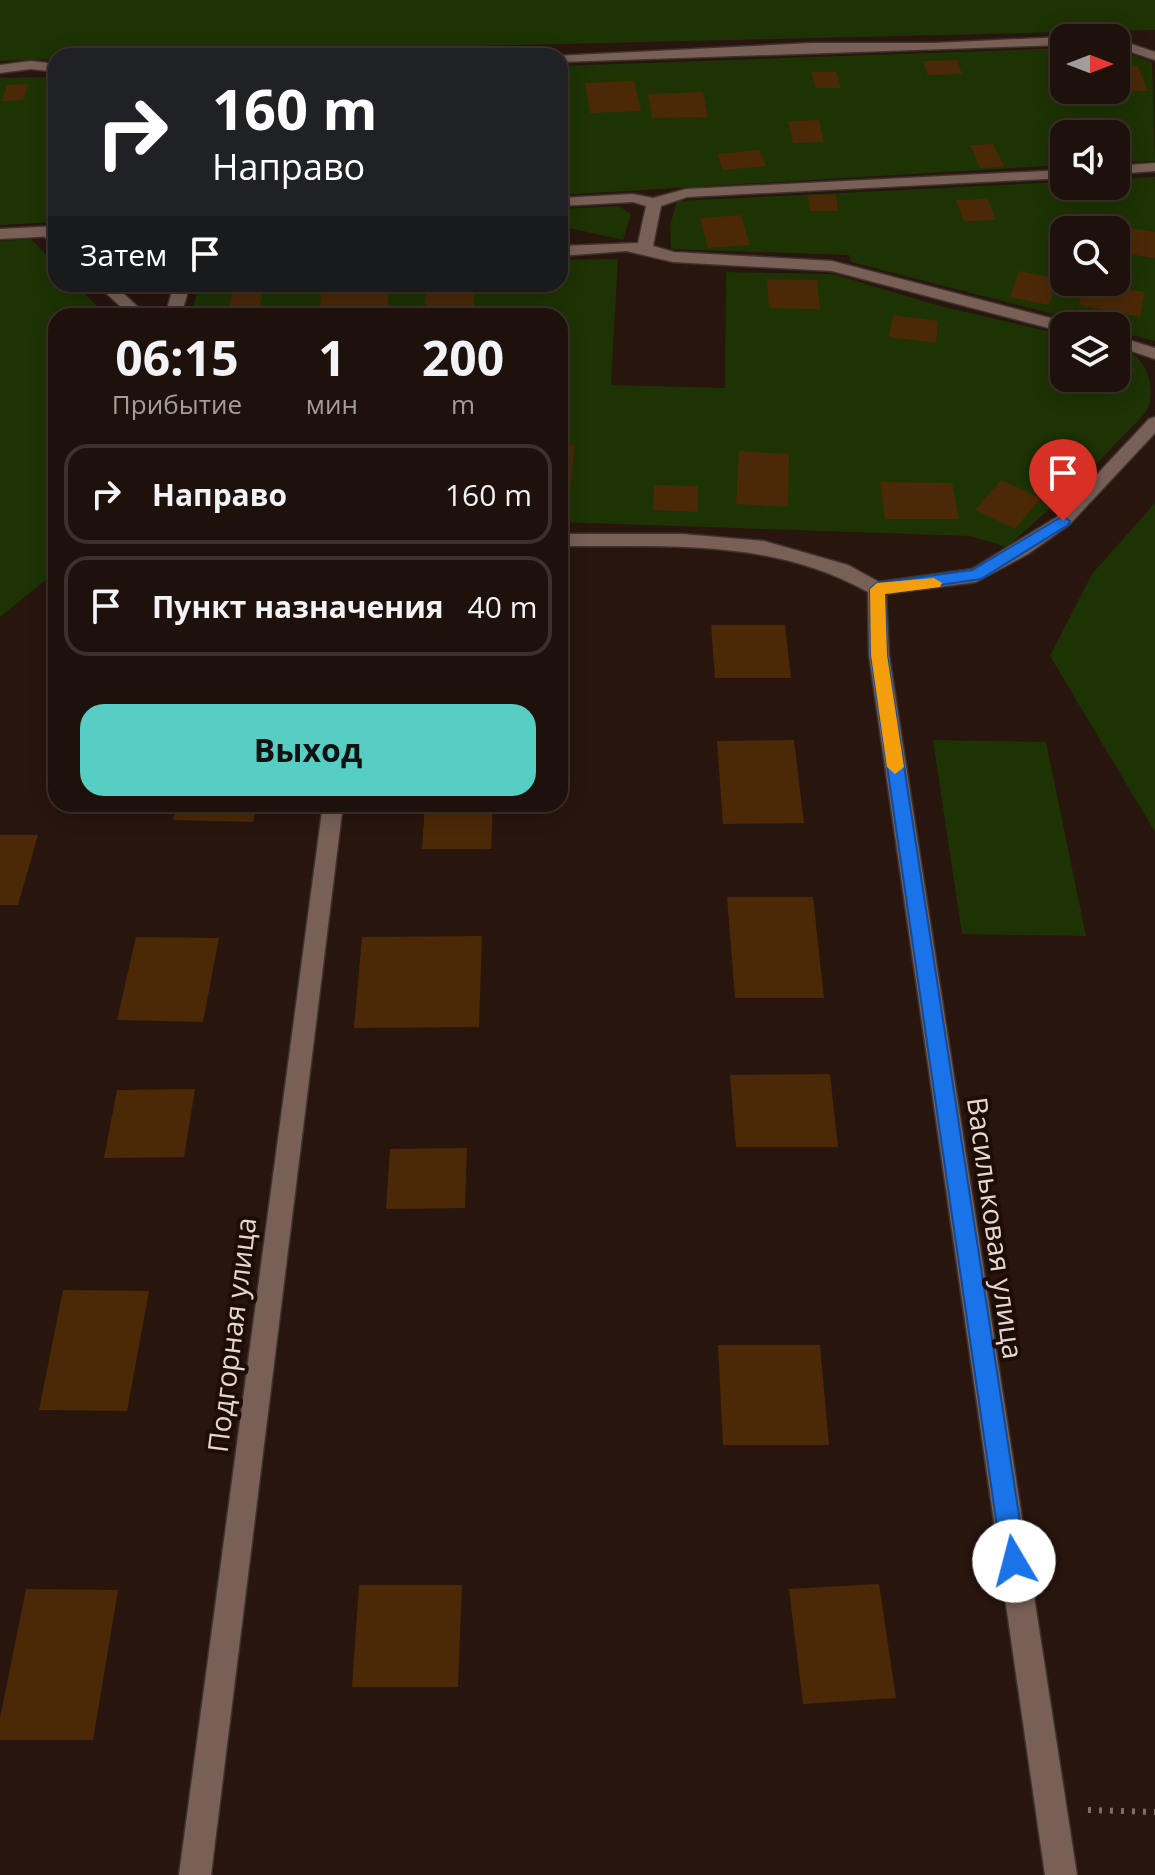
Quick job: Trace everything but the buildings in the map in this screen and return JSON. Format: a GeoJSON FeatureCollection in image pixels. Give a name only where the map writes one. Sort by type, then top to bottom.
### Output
{"type":"FeatureCollection","features":[{"type":"Feature","properties":{"kind":"street"},"geometry":{"type":"LineString","coordinates":[[568,58],[668,56],[811,47],[934,47],[1050,42]]}},
{"type":"Feature","properties":{"kind":"street"},"geometry":{"type":"LineString","coordinates":[[1130,48],[1155,56]]}},
{"type":"Feature","properties":{"kind":"street"},"geometry":{"type":"LineString","coordinates":[[0,69],[31,65],[48,67]]}},
{"type":"Feature","properties":{"kind":"street"},"geometry":{"type":"LineString","coordinates":[[1130,169],[1155,167]]}},
{"type":"Feature","properties":{"kind":"street"},"geometry":{"type":"LineString","coordinates":[[568,202],[633,198],[654,203],[686,193],[1050,175]]}},
{"type":"Feature","properties":{"kind":"street"},"geometry":{"type":"LineString","coordinates":[[645,248],[654,203]]}},
{"type":"Feature","properties":{"kind":"street"},"geometry":{"type":"LineString","coordinates":[[0,234],[48,234]]}},
{"type":"Feature","properties":{"kind":"street"},"geometry":{"type":"LineString","coordinates":[[568,251],[645,248],[673,257],[832,266],[1050,323]]}},
{"type":"Feature","properties":{"kind":"street"},"geometry":{"type":"LineString","coordinates":[[113,292],[131,308]]}},
{"type":"Feature","properties":{"kind":"street"},"geometry":{"type":"LineString","coordinates":[[1130,346],[1155,354]]}},
{"type":"Feature","properties":{"kind":"street"},"geometry":{"type":"LineString","coordinates":[[568,540],[762,547],[805,554],[848,569],[877,589],[976,575],[1063,521],[1155,423]]}},
{"type":"Feature","properties":{"kind":"street","name":"Васильковая улица"},"geometry":{"type":"LineString","coordinates":[[877,589],[879,655],[1061,1875]]}},
{"type":"Feature","properties":{"kind":"street","name":"Подгорная улица"},"geometry":{"type":"LineString","coordinates":[[195,1875],[332,812]]}},
{"type":"Feature","properties":{"kind":"path"},"geometry":{"type":"LineString","coordinates":[[1051,1810],[1155,1812]]}},
{"type":"Feature","properties":{"kind":"green space"},"geometry":{"type":"Polygon","coordinates":[[[0,0],[1155,0],[1155,30],[1130,31],[1130,24],[1050,24],[1050,32],[394,48],[48,48],[48,59],[0,61],[0,0]]]}},
{"type":"Feature","properties":{"kind":"green space"},"geometry":{"type":"Polygon","coordinates":[[[1050,48],[1050,104],[1130,104],[1130,54],[1152,62],[1155,161],[1130,162],[1130,120],[1050,120],[1050,166],[568,195],[568,66],[1050,48]]]}},
{"type":"Feature","properties":{"kind":"green space"},"geometry":{"type":"Polygon","coordinates":[[[48,77],[48,222],[0,225],[0,78],[48,77]]]}},
{"type":"Feature","properties":{"kind":"green space"},"geometry":{"type":"Polygon","coordinates":[[[1155,177],[1155,341],[1130,335],[1130,312],[1050,313],[851,262],[849,255],[671,249],[670,225],[677,201],[1050,183],[1050,200],[1130,200],[1130,178],[1155,177]]]}},
{"type":"Feature","properties":{"kind":"green space"},"geometry":{"type":"Polygon","coordinates":[[[619,206],[631,214],[623,240],[568,228],[568,209],[619,206]]]}},
{"type":"Feature","properties":{"kind":"green space"},"geometry":{"type":"Polygon","coordinates":[[[31,239],[48,257],[48,292],[83,292],[99,308],[48,308],[48,578],[0,617],[0,241],[31,239]]]}},
{"type":"Feature","properties":{"kind":"green space"},"geometry":{"type":"Polygon","coordinates":[[[618,259],[611,385],[725,388],[726,272],[833,274],[940,306],[1050,332],[1050,392],[1130,392],[1130,352],[1140,361],[1149,377],[1149,406],[1093,467],[1007,547],[970,536],[568,522],[568,308],[193,308],[197,292],[568,292],[568,260],[618,259]]]}},
{"type":"Feature","properties":{"kind":"green space"},"geometry":{"type":"Polygon","coordinates":[[[1155,503],[1155,832],[1050,656],[1092,574],[1155,503]]]}},
{"type":"Feature","properties":{"kind":"green space"},"geometry":{"type":"Polygon","coordinates":[[[933,740],[1046,742],[1086,936],[962,934],[933,740]]]}},
{"type":"Feature","properties":{"kind":"slow traffic"},"geometry":{"type":"LineString","coordinates":[[895,767],[879,655],[877,589],[934,583]]}},
{"type":"Feature","properties":{"kind":"route"},"geometry":{"type":"LineString","coordinates":[[1014,1561],[879,655],[877,589],[928,585],[976,575],[1063,521]]}}]}
